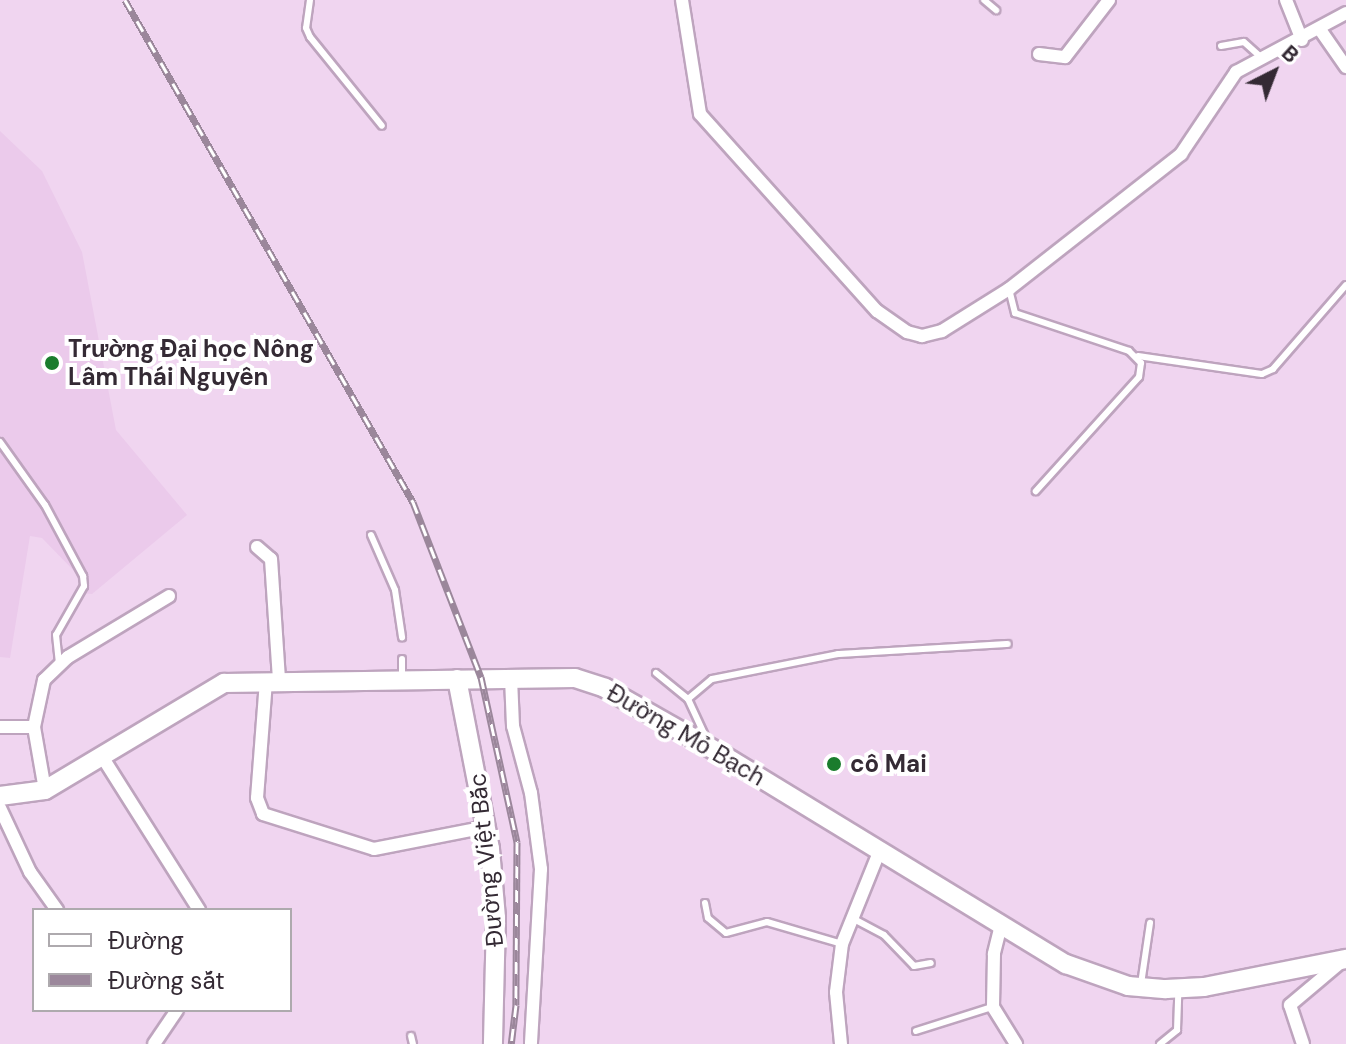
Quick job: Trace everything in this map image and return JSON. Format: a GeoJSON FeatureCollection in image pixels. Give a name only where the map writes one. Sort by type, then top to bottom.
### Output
{"type":"FeatureCollection","features":[{"type":"Feature","properties":{"kind":"street"},"geometry":{"type":"LineString","coordinates":[[682,0],[700,114],[877,311],[907,332],[922,336],[942,331],[1009,289],[1181,154],[1223,85],[1262,58],[1321,31],[1346,13]]}},
{"type":"Feature","properties":{"kind":"street"},"geometry":{"type":"LineString","coordinates":[[1039,54],[1065,57],[1109,0]]}},
{"type":"Feature","properties":{"kind":"street"},"geometry":{"type":"LineString","coordinates":[[1286,0],[1302,40]]}},
{"type":"Feature","properties":{"kind":"street"},"geometry":{"type":"LineString","coordinates":[[1321,31],[1346,67]]}},
{"type":"Feature","properties":{"kind":"street"},"geometry":{"type":"LineString","coordinates":[[257,547],[271,559],[272,681],[257,798],[263,814],[374,849],[486,827]]}},
{"type":"Feature","properties":{"kind":"street"},"geometry":{"type":"LineString","coordinates":[[45,790],[34,727],[38,694],[59,664],[169,596]]}},
{"type":"Feature","properties":{"kind":"street"},"geometry":{"type":"LineString","coordinates":[[511,678],[513,726],[531,793],[541,869],[531,1044]]}},
{"type":"Feature","properties":{"kind":"street","name":"Đường Mỏ Bạch"},"geometry":{"type":"LineString","coordinates":[[0,796],[45,790],[103,758],[216,686],[272,681],[511,678],[589,681],[709,747],[1066,964],[1141,987],[1178,988],[1345,959]]}},
{"type":"Feature","properties":{"kind":"street","name":"Đường Việt Bắc"},"geometry":{"type":"LineString","coordinates":[[457,679],[486,827],[496,918],[493,1044]]}},
{"type":"Feature","properties":{"kind":"street"},"geometry":{"type":"LineString","coordinates":[[0,727],[34,727]]}},
{"type":"Feature","properties":{"kind":"street"},"geometry":{"type":"LineString","coordinates":[[103,758],[198,908]]}},
{"type":"Feature","properties":{"kind":"street"},"geometry":{"type":"LineString","coordinates":[[0,808],[34,881],[55,908]]}},
{"type":"Feature","properties":{"kind":"street"},"geometry":{"type":"LineString","coordinates":[[841,1044],[836,992],[842,944],[880,850]]}},
{"type":"Feature","properties":{"kind":"street"},"geometry":{"type":"LineString","coordinates":[[1001,925],[994,954],[993,1007],[1016,1044]]}},
{"type":"Feature","properties":{"kind":"street"},"geometry":{"type":"LineString","coordinates":[[1303,1044],[1290,1005],[1345,959]]}},
{"type":"Feature","properties":{"kind":"street"},"geometry":{"type":"LineString","coordinates":[[154,1044],[176,1012]]}},
{"type":"Feature","properties":{"kind":"lane"},"geometry":{"type":"LineString","coordinates":[[310,0],[306,28],[310,37],[382,126]]}},
{"type":"Feature","properties":{"kind":"lane"},"geometry":{"type":"LineString","coordinates":[[984,0],[996,10]]}},
{"type":"Feature","properties":{"kind":"lane"},"geometry":{"type":"LineString","coordinates":[[1221,46],[1244,42],[1262,58]]}},
{"type":"Feature","properties":{"kind":"lane"},"geometry":{"type":"LineString","coordinates":[[1009,289],[1009,304],[1026,319],[1138,356],[1262,374],[1273,369],[1346,285]]}},
{"type":"Feature","properties":{"kind":"lane"},"geometry":{"type":"LineString","coordinates":[[1036,491],[1139,377],[1138,356]]}},
{"type":"Feature","properties":{"kind":"lane"},"geometry":{"type":"LineString","coordinates":[[0,442],[45,505],[83,576],[84,586],[56,635],[59,664]]}},
{"type":"Feature","properties":{"kind":"lane"},"geometry":{"type":"LineString","coordinates":[[371,535],[395,590],[402,637]]}},
{"type":"Feature","properties":{"kind":"lane"},"geometry":{"type":"LineString","coordinates":[[688,699],[712,679],[838,654],[1008,644]]}},
{"type":"Feature","properties":{"kind":"lane"},"geometry":{"type":"LineString","coordinates":[[402,659],[402,680]]}},
{"type":"Feature","properties":{"kind":"lane"},"geometry":{"type":"LineString","coordinates":[[656,673],[688,699],[709,747]]}},
{"type":"Feature","properties":{"kind":"lane"},"geometry":{"type":"LineString","coordinates":[[705,903],[708,918],[726,933],[767,922],[842,944]]}},
{"type":"Feature","properties":{"kind":"lane"},"geometry":{"type":"LineString","coordinates":[[852,918],[875,929],[914,966],[931,963]]}},
{"type":"Feature","properties":{"kind":"lane"},"geometry":{"type":"LineString","coordinates":[[1141,987],[1150,923]]}},
{"type":"Feature","properties":{"kind":"lane"},"geometry":{"type":"LineString","coordinates":[[1160,1044],[1177,1030],[1178,988]]}},
{"type":"Feature","properties":{"kind":"lane"},"geometry":{"type":"LineString","coordinates":[[916,1031],[993,1007]]}},
{"type":"Feature","properties":{"kind":"shaded area","name":"Trường Đại học Nông Lâm Thái Nguyên"},"geometry":{"type":"Polygon","coordinates":[[[0,131],[42,171],[82,252],[116,430],[187,515],[92,594],[81,593],[76,573],[42,538],[30,536],[10,658],[0,657],[0,131]]]}},
{"type":"Feature","properties":{"kind":"railway"},"geometry":{"type":"LineString","coordinates":[[125,0],[413,502],[481,677],[517,842],[516,1005],[511,1044]]}},
{"type":"Feature","properties":{"kind":"place","name":"Trường Đại học Nông Lâm Thái Nguyên"},"geometry":{"type":"Point","coordinates":[52,363]}},
{"type":"Feature","properties":{"kind":"place","name":"cô Mai"},"geometry":{"type":"Point","coordinates":[834,764]}}]}
